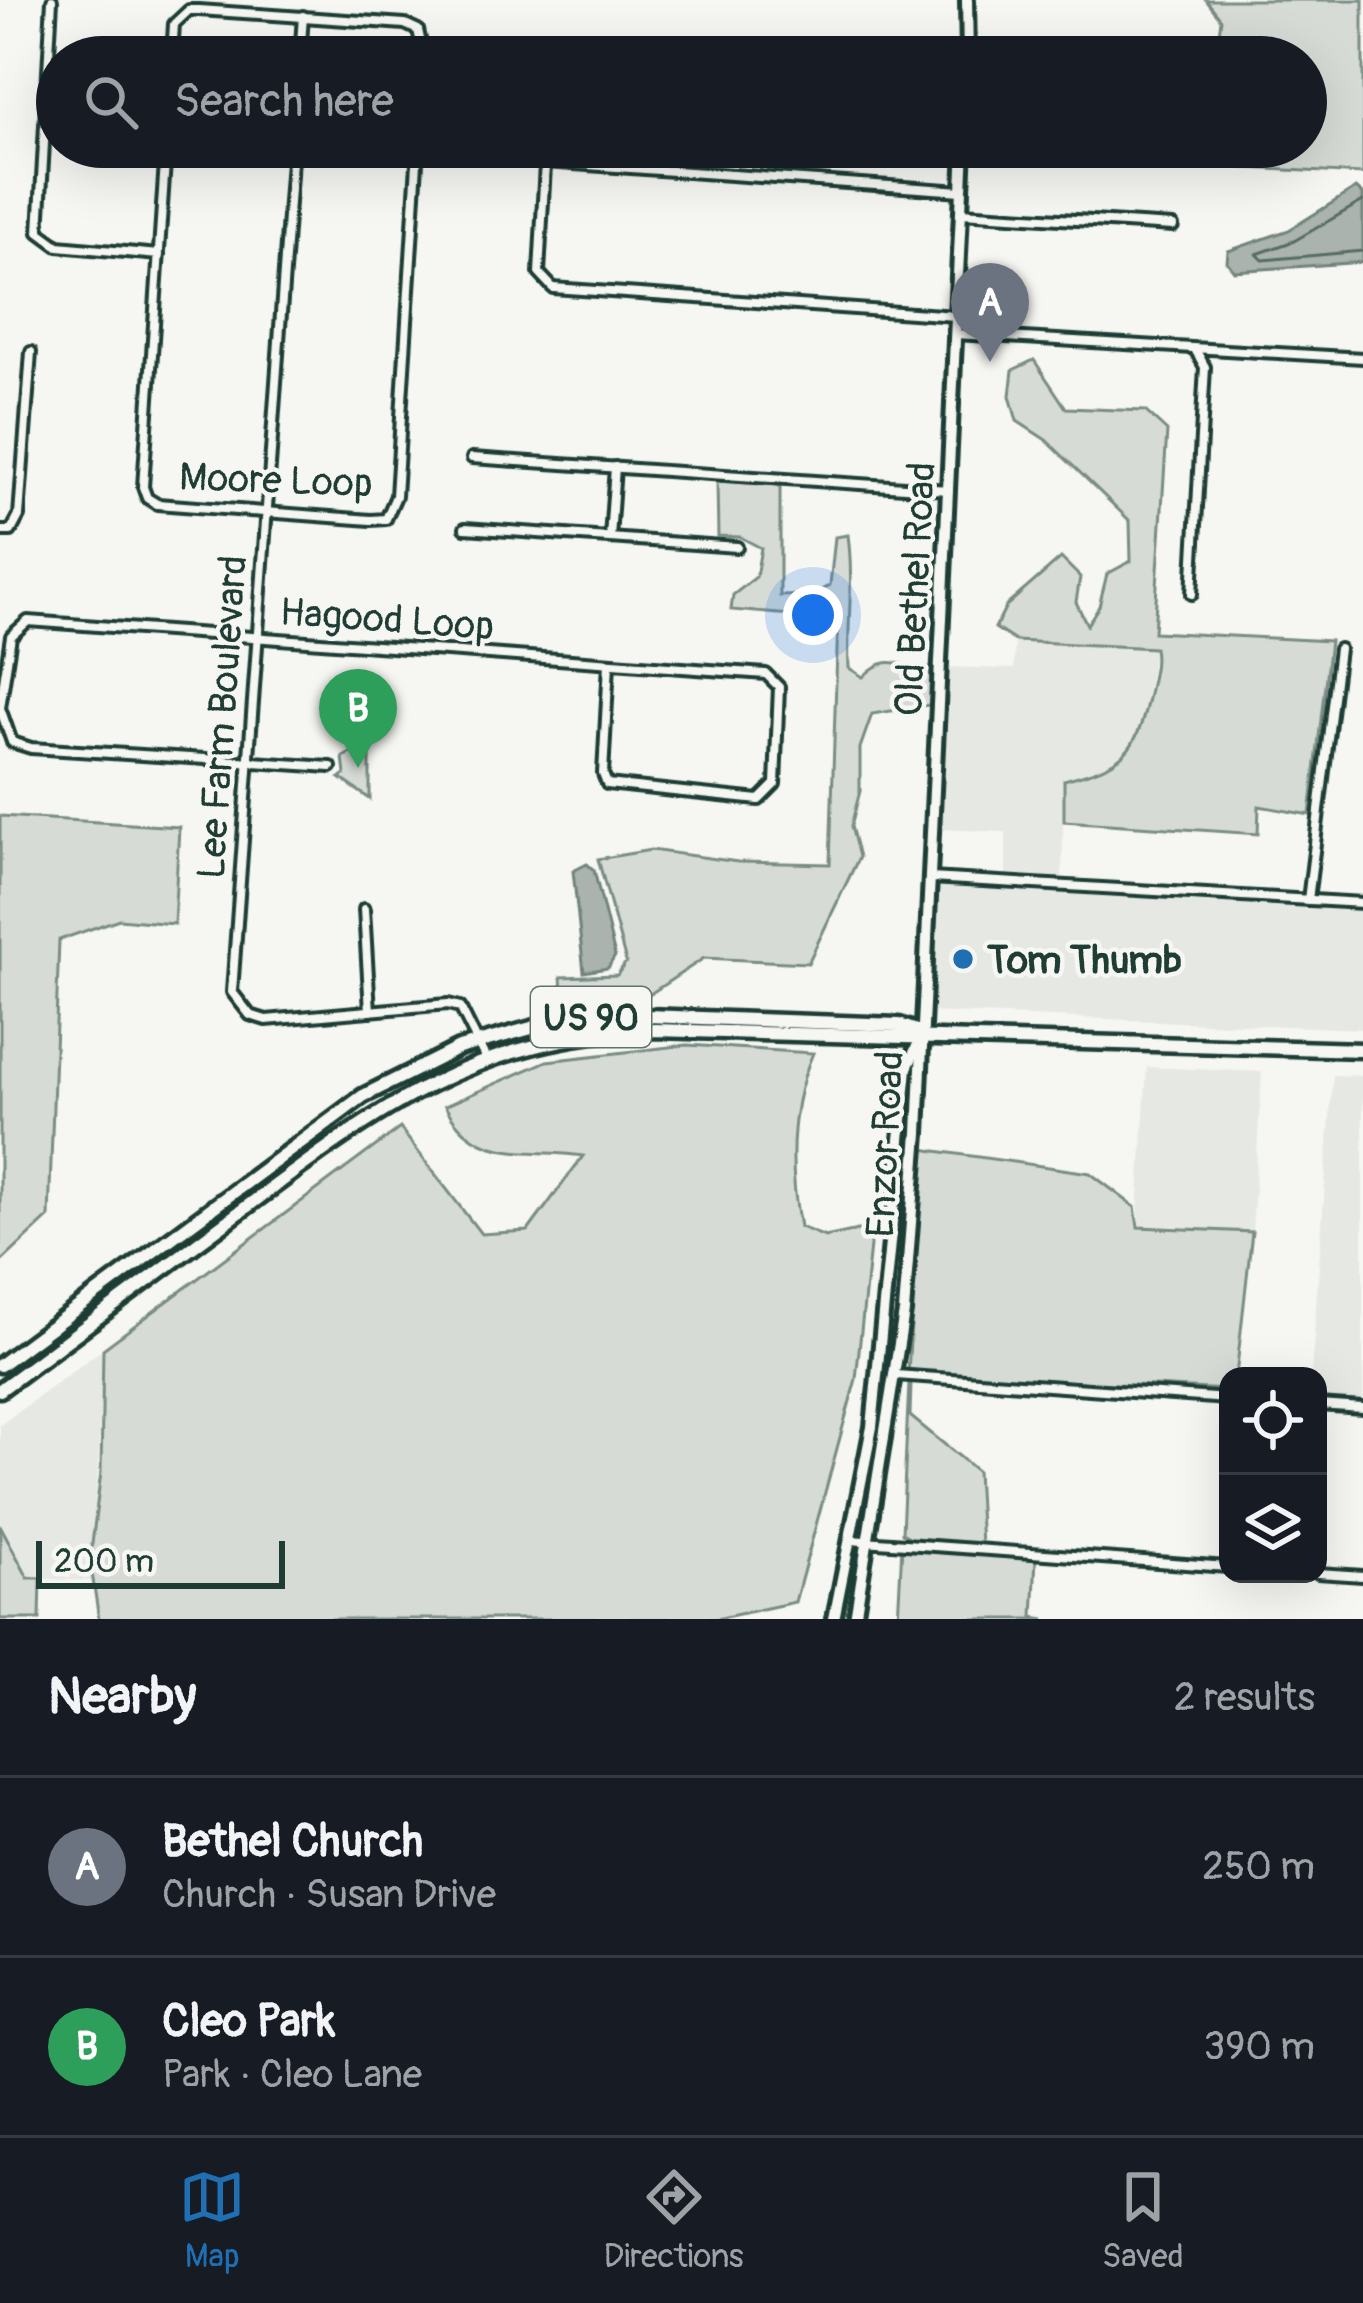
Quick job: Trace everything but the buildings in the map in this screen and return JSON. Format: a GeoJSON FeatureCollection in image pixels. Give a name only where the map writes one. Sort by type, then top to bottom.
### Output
{"type":"FeatureCollection","features":[{"type":"Feature","properties":{"kind":"main road"},"geometry":{"type":"LineString","coordinates":[[968,0],[968,36]]}},
{"type":"Feature","properties":{"kind":"main road","name":"Old Bethel Road"},"geometry":{"type":"LineString","coordinates":[[923,1034],[963,168]]}},
{"type":"Feature","properties":{"kind":"main road","name":"US 90"},"geometry":{"type":"LineString","coordinates":[[0,1365],[396,1076],[478,1042],[557,1021],[620,1015],[899,1025],[923,1034]]}},
{"type":"Feature","properties":{"kind":"main road","name":"US 90"},"geometry":{"type":"LineString","coordinates":[[0,1390],[396,1100],[486,1059],[571,1037],[628,1031],[897,1039],[923,1034],[1363,1050]]}},
{"type":"Feature","properties":{"kind":"main road","name":"Enzor Road"},"geometry":{"type":"LineString","coordinates":[[855,1619],[896,1375],[923,1034]]}},
{"type":"Feature","properties":{"kind":"main road","name":"Enzor Road"},"geometry":{"type":"LineString","coordinates":[[834,1619],[872,1427],[907,1068],[923,1034]]}},
{"type":"Feature","properties":{"kind":"street"},"geometry":{"type":"LineString","coordinates":[[50,36],[52,0]]}},
{"type":"Feature","properties":{"kind":"street"},"geometry":{"type":"LineString","coordinates":[[173,36],[174,24],[189,10],[405,24],[418,30],[419,36]]}},
{"type":"Feature","properties":{"kind":"street"},"geometry":{"type":"LineString","coordinates":[[302,36],[303,16]]}},
{"type":"Feature","properties":{"kind":"street"},"geometry":{"type":"LineString","coordinates":[[43,168],[39,232],[58,246],[158,255]]}},
{"type":"Feature","properties":{"kind":"street","name":"Moore Loop"},"geometry":{"type":"LineString","coordinates":[[164,168],[143,487],[147,498],[157,504],[386,519],[397,496],[417,168]]}},
{"type":"Feature","properties":{"kind":"street","name":"Lee Farm Boulevard"},"geometry":{"type":"LineString","coordinates":[[291,168],[232,992],[250,1015],[266,1020],[460,1007],[486,1059]]}},
{"type":"Feature","properties":{"kind":"street"},"geometry":{"type":"LineString","coordinates":[[545,168],[539,273],[553,288],[956,316]]}},
{"type":"Feature","properties":{"kind":"street"},"geometry":{"type":"LineString","coordinates":[[634,168],[962,190]]}},
{"type":"Feature","properties":{"kind":"street"},"geometry":{"type":"LineString","coordinates":[[961,212],[1173,226]]}},
{"type":"Feature","properties":{"kind":"street"},"geometry":{"type":"LineString","coordinates":[[956,334],[1363,358]]}},
{"type":"Feature","properties":{"kind":"street"},"geometry":{"type":"LineString","coordinates":[[1192,594],[1205,367],[1196,350]]}},
{"type":"Feature","properties":{"kind":"street"},"geometry":{"type":"LineString","coordinates":[[0,531],[11,531],[20,516],[31,352]]}},
{"type":"Feature","properties":{"kind":"street"},"geometry":{"type":"LineString","coordinates":[[472,458],[949,490]]}},
{"type":"Feature","properties":{"kind":"street"},"geometry":{"type":"LineString","coordinates":[[610,538],[615,467]]}},
{"type":"Feature","properties":{"kind":"street"},"geometry":{"type":"LineString","coordinates":[[465,528],[737,547]]}},
{"type":"Feature","properties":{"kind":"street","name":"Hagood Loop"},"geometry":{"type":"LineString","coordinates":[[248,763],[31,748],[12,742],[3,728],[1,708],[11,637],[28,621],[609,663],[774,678],[779,687],[775,784],[767,795],[759,800],[608,784],[603,774],[609,663]]}},
{"type":"Feature","properties":{"kind":"street"},"geometry":{"type":"LineString","coordinates":[[1308,900],[1339,649]]}},
{"type":"Feature","properties":{"kind":"street"},"geometry":{"type":"LineString","coordinates":[[248,763],[331,767]]}},
{"type":"Feature","properties":{"kind":"street"},"geometry":{"type":"LineString","coordinates":[[930,878],[1363,903]]}},
{"type":"Feature","properties":{"kind":"street"},"geometry":{"type":"LineString","coordinates":[[364,909],[370,1011]]}},
{"type":"Feature","properties":{"kind":"street"},"geometry":{"type":"LineString","coordinates":[[290,1150],[302,1166]]}},
{"type":"Feature","properties":{"kind":"street"},"geometry":{"type":"LineString","coordinates":[[896,1375],[1219,1398]]}},
{"type":"Feature","properties":{"kind":"street"},"geometry":{"type":"LineString","coordinates":[[1327,1406],[1363,1408]]}},
{"type":"Feature","properties":{"kind":"street"},"geometry":{"type":"LineString","coordinates":[[850,1540],[1219,1566]]}},
{"type":"Feature","properties":{"kind":"street"},"geometry":{"type":"LineString","coordinates":[[1327,1574],[1363,1576]]}},
{"type":"Feature","properties":{"kind":"shaded area"},"geometry":{"type":"Polygon","coordinates":[[[1206,0],[1363,0],[1363,174],[1245,168],[1327,168],[1327,36],[1219,36],[1221,19],[1206,0]]]}},
{"type":"Feature","properties":{"kind":"shaded area"},"geometry":{"type":"Polygon","coordinates":[[[1034,360],[1066,408],[1145,411],[1167,431],[1154,632],[1330,641],[1310,815],[1259,806],[1258,834],[1064,821],[1064,780],[1114,762],[1132,744],[1144,715],[1155,654],[1154,648],[1015,641],[995,628],[1006,606],[1061,558],[1080,577],[1076,602],[1087,625],[1099,606],[1107,574],[1131,561],[1130,521],[1046,440],[1017,421],[1010,396],[1013,370],[1034,360]]]}},
{"type":"Feature","properties":{"kind":"shaded area"},"geometry":{"type":"Polygon","coordinates":[[[717,481],[780,485],[780,596],[813,595],[830,585],[835,537],[848,535],[849,668],[863,677],[890,662],[936,668],[935,704],[872,714],[860,748],[860,791],[851,826],[859,857],[808,963],[704,958],[635,1004],[563,1002],[561,977],[617,975],[626,962],[598,859],[651,850],[738,862],[830,864],[838,619],[731,610],[733,595],[756,577],[761,548],[740,537],[718,536],[717,481]]]}},
{"type":"Feature","properties":{"kind":"shaded area"},"geometry":{"type":"Polygon","coordinates":[[[1015,641],[1155,648],[1140,735],[1123,758],[1106,769],[1064,780],[1062,880],[1006,876],[1006,832],[937,829],[945,667],[1014,669],[1015,641]]]}},
{"type":"Feature","properties":{"kind":"shaded area"},"geometry":{"type":"Polygon","coordinates":[[[370,743],[370,799],[340,778],[345,775],[343,757],[370,743]]]}},
{"type":"Feature","properties":{"kind":"shaded area"},"geometry":{"type":"Polygon","coordinates":[[[0,816],[179,827],[174,924],[119,919],[59,940],[49,1217],[0,1263],[0,816]]]}},
{"type":"Feature","properties":{"kind":"shaded area"},"geometry":{"type":"Polygon","coordinates":[[[934,883],[1363,907],[1363,1029],[928,1012],[934,883]]]}},
{"type":"Feature","properties":{"kind":"shaded area"},"geometry":{"type":"Polygon","coordinates":[[[687,1045],[813,1053],[799,1095],[793,1139],[800,1227],[825,1237],[872,1227],[856,1379],[795,1602],[716,1619],[99,1619],[90,1560],[101,1472],[103,1349],[400,1128],[481,1234],[528,1231],[583,1156],[487,1145],[458,1125],[445,1106],[547,1061],[687,1045]]]}},
{"type":"Feature","properties":{"kind":"shaded area"},"geometry":{"type":"Polygon","coordinates":[[[1147,1067],[1262,1072],[1252,1232],[1137,1227],[1147,1067]]]}},
{"type":"Feature","properties":{"kind":"shaded area"},"geometry":{"type":"Polygon","coordinates":[[[1333,1075],[1363,1076],[1363,1403],[1327,1401],[1327,1367],[1312,1367],[1333,1075]]]}},
{"type":"Feature","properties":{"kind":"shaded area"},"geometry":{"type":"Polygon","coordinates":[[[922,1149],[1090,1173],[1135,1207],[1138,1227],[1252,1232],[1237,1367],[1219,1367],[1219,1390],[908,1373],[922,1149]]]}},
{"type":"Feature","properties":{"kind":"shaded area"},"geometry":{"type":"Polygon","coordinates":[[[103,1349],[93,1581],[28,1578],[0,1525],[0,1425],[103,1349]]]}},
{"type":"Feature","properties":{"kind":"shaded area"},"geometry":{"type":"Polygon","coordinates":[[[909,1383],[910,1416],[977,1471],[981,1546],[918,1542],[902,1533],[909,1383]]]}},
{"type":"Feature","properties":{"kind":"shaded area"},"geometry":{"type":"Polygon","coordinates":[[[0,1525],[28,1578],[41,1578],[40,1619],[0,1619],[0,1525]]]}},
{"type":"Feature","properties":{"kind":"shaded area"},"geometry":{"type":"Polygon","coordinates":[[[902,1546],[1036,1558],[1033,1617],[1045,1619],[898,1619],[902,1546]]]}},
{"type":"Feature","properties":{"kind":"water"},"geometry":{"type":"Polygon","coordinates":[[[1356,188],[1363,194],[1363,262],[1234,271],[1227,262],[1228,251],[1289,230],[1356,188]]]}},
{"type":"Feature","properties":{"kind":"water"},"geometry":{"type":"Polygon","coordinates":[[[587,864],[594,870],[615,956],[608,968],[584,972],[573,871],[587,864]]]}},
{"type":"Feature","properties":{"kind":"place","name":"Bethel Church"},"geometry":{"type":"Point","coordinates":[990,362]}},
{"type":"Feature","properties":{"kind":"place","name":"Cleo Park"},"geometry":{"type":"Point","coordinates":[358,768]}},
{"type":"Feature","properties":{"kind":"place","name":"Tom Thumb"},"geometry":{"type":"Point","coordinates":[963,959]}}]}
